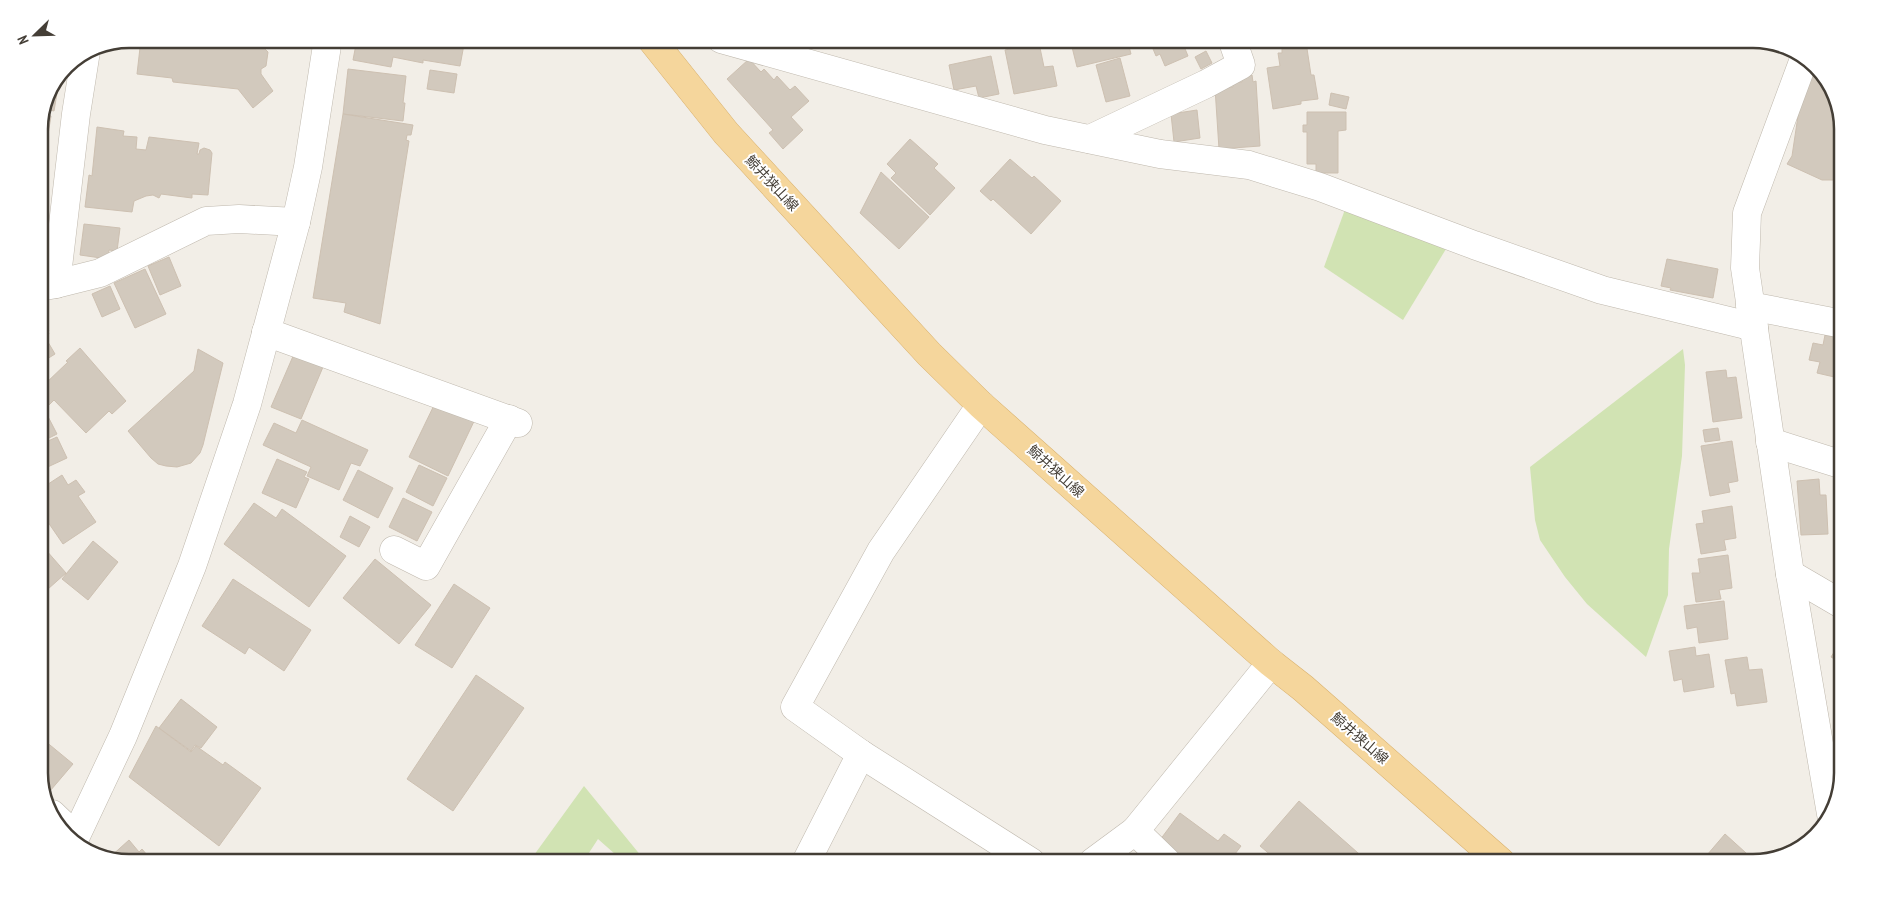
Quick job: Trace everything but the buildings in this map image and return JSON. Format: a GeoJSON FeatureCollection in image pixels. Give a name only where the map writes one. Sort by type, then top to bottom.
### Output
{"type":"FeatureCollection","features":[{"type":"Feature","properties":{"kind":"main road","name":"鯨井狭山線"},"geometry":{"type":"LineString","coordinates":[[658,48],[726,133],[930,354],[981,405],[1272,663],[1492,854]]}},
{"type":"Feature","properties":{"kind":"street"},"geometry":{"type":"LineString","coordinates":[[76,834],[123,736],[192,566],[247,404],[296,222],[308,167],[327,48]]}},
{"type":"Feature","properties":{"kind":"street"},"geometry":{"type":"LineString","coordinates":[[753,48],[1045,130],[1160,154],[1249,165],[1320,187],[1474,245],[1602,290],[1752,316],[1834,323]]}},
{"type":"Feature","properties":{"kind":"street"},"geometry":{"type":"LineString","coordinates":[[1090,139],[1206,84],[1241,65],[1235,48]]}},
{"type":"Feature","properties":{"kind":"street"},"geometry":{"type":"LineString","coordinates":[[48,280],[84,61]]}},
{"type":"Feature","properties":{"kind":"street"},"geometry":{"type":"LineString","coordinates":[[1802,64],[1747,213],[1745,268],[1790,574],[1832,750],[1831,794]]}},
{"type":"Feature","properties":{"kind":"street"},"geometry":{"type":"LineString","coordinates":[[48,286],[100,273],[206,221],[239,219],[296,222]]}},
{"type":"Feature","properties":{"kind":"street"},"geometry":{"type":"LineString","coordinates":[[266,332],[513,421],[426,566],[394,550]]}},
{"type":"Feature","properties":{"kind":"street"},"geometry":{"type":"LineString","coordinates":[[981,405],[881,551],[795,707],[861,754],[1018,854]]}},
{"type":"Feature","properties":{"kind":"street"},"geometry":{"type":"LineString","coordinates":[[1770,442],[1834,462]]}},
{"type":"Feature","properties":{"kind":"street"},"geometry":{"type":"LineString","coordinates":[[1790,574],[1834,600]]}},
{"type":"Feature","properties":{"kind":"street"},"geometry":{"type":"LineString","coordinates":[[1105,854],[1135,831],[1272,663]]}},
{"type":"Feature","properties":{"kind":"street"},"geometry":{"type":"LineString","coordinates":[[810,854],[861,754]]}},
{"type":"Feature","properties":{"kind":"street"},"geometry":{"type":"LineString","coordinates":[[1135,831],[1159,854]]}},
{"type":"Feature","properties":{"kind":"green space"},"geometry":{"type":"Polygon","coordinates":[[[1347,204],[1449,244],[1403,320],[1324,267],[1347,204]]]}},
{"type":"Feature","properties":{"kind":"green space"},"geometry":{"type":"Polygon","coordinates":[[[1683,349],[1685,365],[1682,456],[1669,549],[1668,595],[1646,657],[1587,604],[1565,577],[1540,540],[1535,520],[1530,467],[1683,349]]]}},
{"type":"Feature","properties":{"kind":"green space"},"geometry":{"type":"Polygon","coordinates":[[[584,786],[639,854],[615,854],[598,839],[588,854],[535,854],[584,786]]]}}]}
